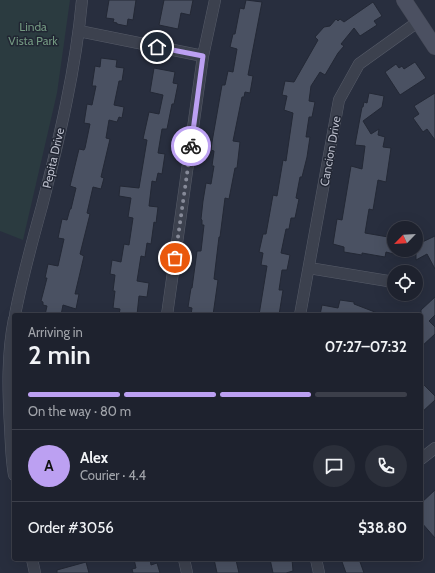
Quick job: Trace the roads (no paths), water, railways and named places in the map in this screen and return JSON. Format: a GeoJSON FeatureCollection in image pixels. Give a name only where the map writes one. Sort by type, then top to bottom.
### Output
{"type":"FeatureCollection","features":[{"type":"Feature","properties":{"kind":"street","name":"Pepita Drive"},"geometry":{"type":"LineString","coordinates":[[15,313],[21,283],[58,140],[79,31],[82,0]]}},
{"type":"Feature","properties":{"kind":"street"},"geometry":{"type":"LineString","coordinates":[[166,313],[203,56],[215,0]]}},
{"type":"Feature","properties":{"kind":"street"},"geometry":{"type":"LineString","coordinates":[[404,0],[435,47]]}},
{"type":"Feature","properties":{"kind":"street","name":"Cancion Drive"},"geometry":{"type":"LineString","coordinates":[[300,313],[339,100],[359,64],[419,21]]}},
{"type":"Feature","properties":{"kind":"street"},"geometry":{"type":"LineString","coordinates":[[79,31],[203,56]]}},
{"type":"Feature","properties":{"kind":"street"},"geometry":{"type":"LineString","coordinates":[[309,268],[387,281]]}},
{"type":"Feature","properties":{"kind":"street"},"geometry":{"type":"LineString","coordinates":[[12,328],[8,394],[12,463]]}},
{"type":"Feature","properties":{"kind":"street"},"geometry":{"type":"LineString","coordinates":[[423,457],[435,448]]}},
{"type":"Feature","properties":{"kind":"street"},"geometry":{"type":"LineString","coordinates":[[32,561],[35,573]]}},
{"type":"Feature","properties":{"kind":"street"},"geometry":{"type":"LineString","coordinates":[[184,561],[187,573]]}},
{"type":"Feature","properties":{"kind":"street"},"geometry":{"type":"LineString","coordinates":[[317,561],[320,573]]}},
{"type":"Feature","properties":{"kind":"park label","name":"Linda Vista Park"},"geometry":{"type":"Point","coordinates":[33,33]}}]}
